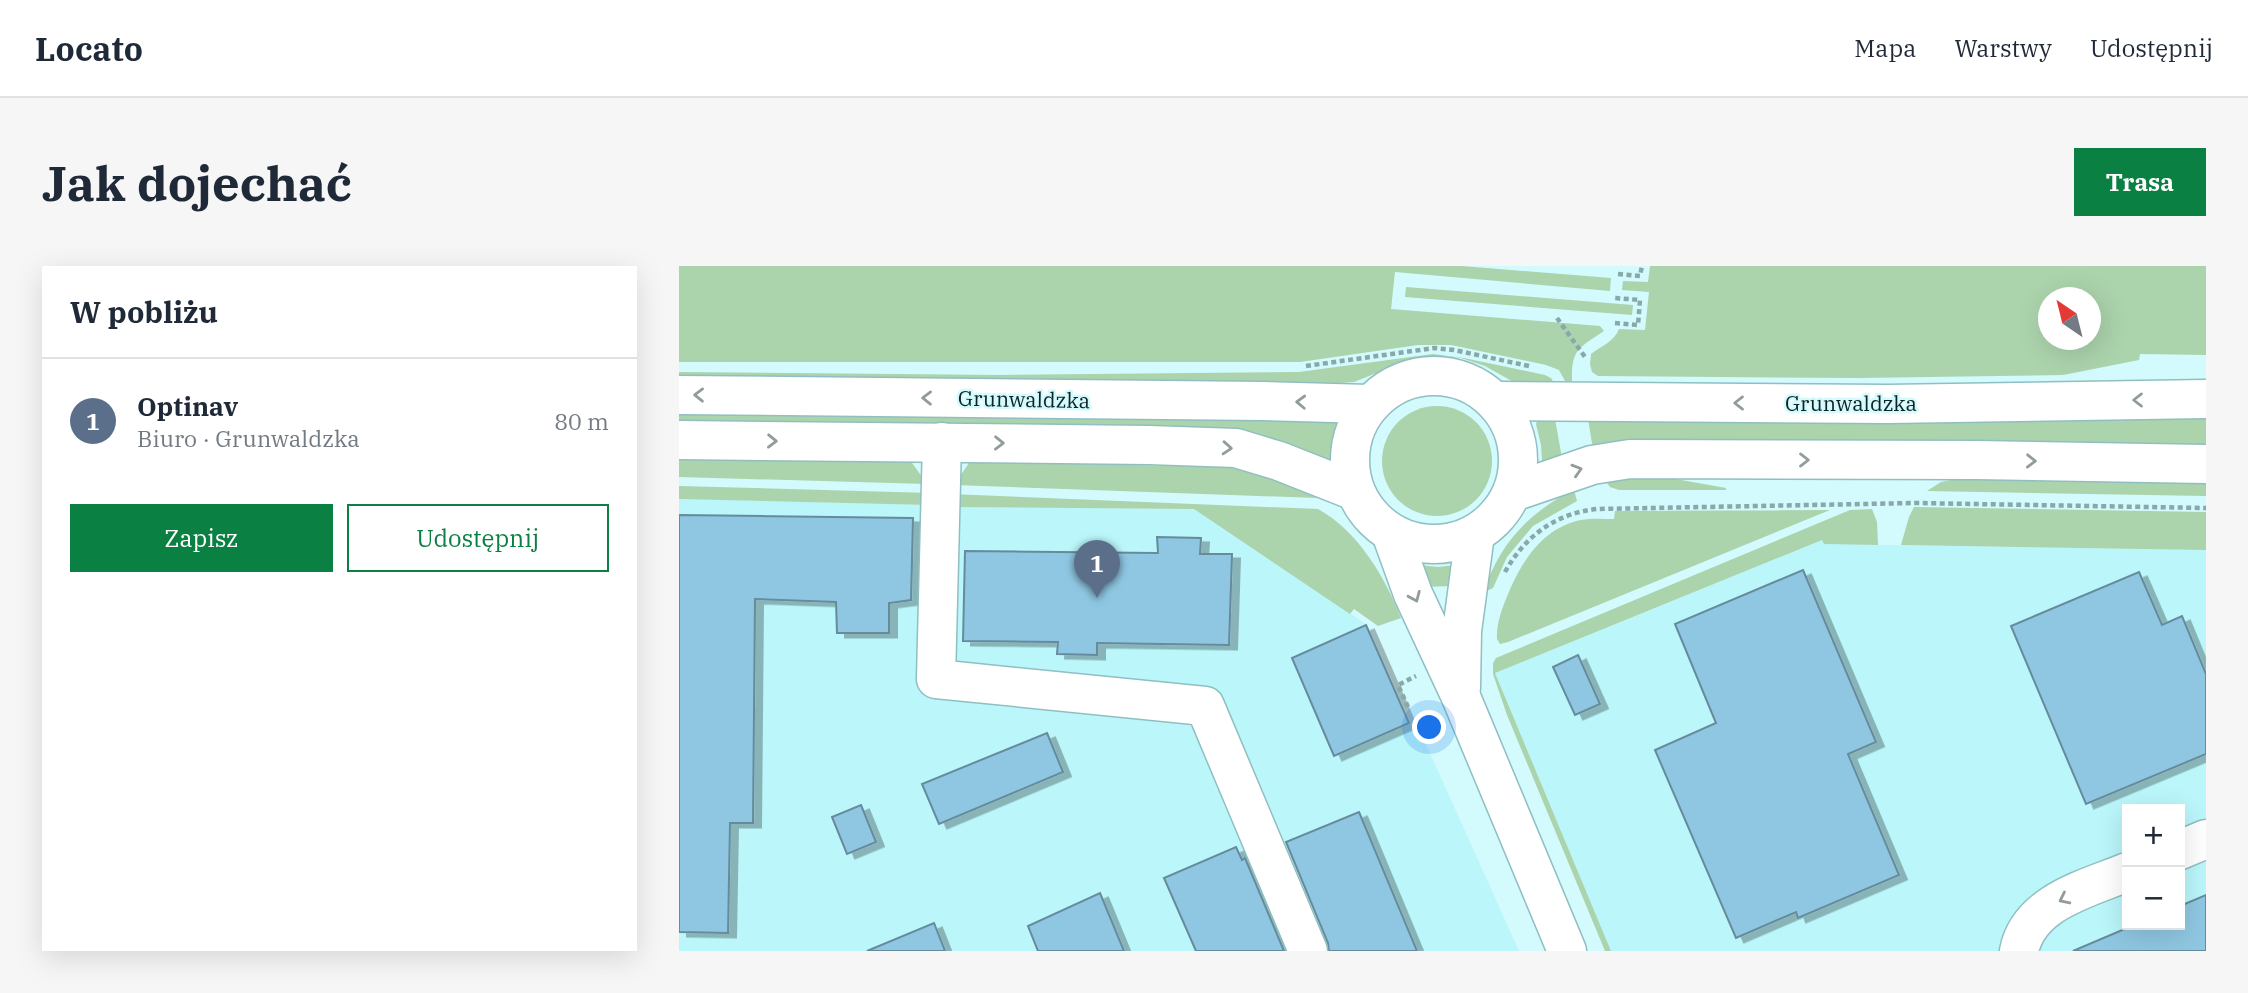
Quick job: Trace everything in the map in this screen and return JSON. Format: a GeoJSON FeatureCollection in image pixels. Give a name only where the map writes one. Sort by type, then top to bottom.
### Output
{"type":"FeatureCollection","features":[{"type":"Feature","properties":{"kind":"street"},"geometry":{"type":"LineString","coordinates":[[1432,375],[1466,381],[1495,401],[1513,428],[1519,460],[1513,492],[1497,516],[1475,534],[1447,543],[1418,543],[1391,533],[1369,515],[1355,491],[1349,461],[1354,431],[1369,404],[1397,383],[1432,375]]}},
{"type":"Feature","properties":{"kind":"street","name":"Grunwaldzka"},"geometry":{"type":"LineString","coordinates":[[679,395],[1369,404]]}},
{"type":"Feature","properties":{"kind":"street","name":"Grunwaldzka"},"geometry":{"type":"LineString","coordinates":[[1495,401],[1888,404],[2206,399]]}},
{"type":"Feature","properties":{"kind":"street","name":"Grunwaldzka"},"geometry":{"type":"LineString","coordinates":[[679,440],[1149,445],[1235,449],[1279,461],[1355,491]]}},
{"type":"Feature","properties":{"kind":"street"},"geometry":{"type":"LineString","coordinates":[[942,442],[936,679],[1205,706],[1308,951]]}},
{"type":"Feature","properties":{"kind":"street"},"geometry":{"type":"LineString","coordinates":[[1513,492],[1592,465],[1630,459],[2206,464]]}},
{"type":"Feature","properties":{"kind":"street"},"geometry":{"type":"LineString","coordinates":[[1391,533],[1413,594],[1461,697],[1567,951]]}},
{"type":"Feature","properties":{"kind":"street"},"geometry":{"type":"LineString","coordinates":[[1461,697],[1463,621],[1475,534]]}},
{"type":"Feature","properties":{"kind":"street"},"geometry":{"type":"LineString","coordinates":[[2185,848],[2206,839]]}},
{"type":"Feature","properties":{"kind":"street"},"geometry":{"type":"LineString","coordinates":[[2019,951],[2022,937],[2029,925],[2043,911],[2062,899],[2122,874]]}},
{"type":"Feature","properties":{"kind":"path"},"geometry":{"type":"LineString","coordinates":[[1618,274],[1640,276],[1641,266]]}},
{"type":"Feature","properties":{"kind":"path"},"geometry":{"type":"LineString","coordinates":[[1615,298],[1640,300],[1638,325],[1615,323]]}},
{"type":"Feature","properties":{"kind":"path"},"geometry":{"type":"LineString","coordinates":[[1557,318],[1585,357]]}},
{"type":"Feature","properties":{"kind":"path"},"geometry":{"type":"LineString","coordinates":[[1501,581],[1512,560],[1535,534],[1559,518],[1581,510],[1917,503],[2206,508]]}},
{"type":"Feature","properties":{"kind":"path"},"geometry":{"type":"LineString","coordinates":[[1408,707],[1398,685],[1427,671]]}},
{"type":"Feature","properties":{"kind":"shaded area"},"geometry":{"type":"Polygon","coordinates":[[[679,499],[950,507],[1194,509],[1366,624],[1409,723],[1424,740],[1519,951],[679,951],[679,499]]]}},
{"type":"Feature","properties":{"kind":"shaded area"},"geometry":{"type":"Polygon","coordinates":[[[1822,540],[1824,544],[2206,550],[2206,951],[1611,951],[1495,673],[1822,540]]]}},
{"type":"Feature","properties":{"kind":"green space"},"geometry":{"type":"Polygon","coordinates":[[[679,266],[1462,266],[1611,278],[1610,291],[1395,272],[1391,309],[1600,326],[1604,331],[1578,350],[1573,362],[1572,381],[1565,381],[1559,370],[1546,365],[1451,345],[1418,345],[1300,362],[679,362],[679,266]]]}},
{"type":"Feature","properties":{"kind":"green space"},"geometry":{"type":"Polygon","coordinates":[[[1650,266],[2206,266],[2206,355],[2140,354],[2139,360],[2063,375],[1858,378],[1598,376],[1592,372],[1591,354],[1611,341],[1619,329],[1645,330],[1649,292],[1622,290],[1623,281],[1648,282],[1650,266]]]}},
{"type":"Feature","properties":{"kind":"green space"},"geometry":{"type":"Polygon","coordinates":[[[1406,287],[1633,305],[1632,315],[1405,297],[1406,287]]]}},
{"type":"Feature","properties":{"kind":"green space"},"geometry":{"type":"Polygon","coordinates":[[[1433,354],[1464,358],[1545,375],[1551,378],[1555,385],[1517,384],[1485,366],[1461,358],[1443,356],[1414,358],[1354,382],[1325,384],[679,379],[679,372],[1000,375],[1299,372],[1433,354]]]}},
{"type":"Feature","properties":{"kind":"green space"},"geometry":{"type":"Polygon","coordinates":[[[1437,406],[1458,410],[1476,422],[1488,440],[1492,461],[1488,482],[1476,500],[1458,512],[1437,516],[1416,512],[1398,500],[1386,482],[1382,461],[1386,440],[1398,422],[1416,410],[1437,406]]]}},
{"type":"Feature","properties":{"kind":"green space"},"geometry":{"type":"Polygon","coordinates":[[[679,411],[1339,420],[1332,463],[679,426],[679,411]]]}},
{"type":"Feature","properties":{"kind":"green space"},"geometry":{"type":"Polygon","coordinates":[[[2206,415],[2206,448],[1593,449],[1588,419],[2206,415]]]}},
{"type":"Feature","properties":{"kind":"green space"},"geometry":{"type":"Polygon","coordinates":[[[1538,419],[1555,419],[1562,458],[1544,463],[1542,461],[1536,424],[1538,419]]]}},
{"type":"Feature","properties":{"kind":"green space"},"geometry":{"type":"Polygon","coordinates":[[[679,458],[910,460],[927,484],[679,477],[679,458]]]}},
{"type":"Feature","properties":{"kind":"green space"},"geometry":{"type":"Polygon","coordinates":[[[972,462],[1232,467],[1276,479],[1317,498],[954,485],[972,462]]]}},
{"type":"Feature","properties":{"kind":"green space"},"geometry":{"type":"Polygon","coordinates":[[[1970,476],[2206,480],[2206,496],[1927,491],[1941,482],[1970,476]]]}},
{"type":"Feature","properties":{"kind":"green space"},"geometry":{"type":"Polygon","coordinates":[[[1670,478],[1726,490],[1619,490],[1610,487],[1605,480],[1670,478]]]}},
{"type":"Feature","properties":{"kind":"green space"},"geometry":{"type":"Polygon","coordinates":[[[679,486],[930,493],[930,505],[679,499],[679,486]]]}},
{"type":"Feature","properties":{"kind":"green space"},"geometry":{"type":"Polygon","coordinates":[[[1574,490],[1577,501],[1533,526],[1507,557],[1493,588],[1484,592],[1498,559],[1518,531],[1543,508],[1574,490]]]}},
{"type":"Feature","properties":{"kind":"green space"},"geometry":{"type":"Polygon","coordinates":[[[950,494],[1318,509],[1346,530],[1369,556],[1401,618],[1378,626],[1354,609],[1350,614],[1194,509],[950,507],[950,494]]]}},
{"type":"Feature","properties":{"kind":"green space"},"geometry":{"type":"Polygon","coordinates":[[[1914,507],[2206,512],[2206,550],[1901,545],[1914,507]]]}},
{"type":"Feature","properties":{"kind":"green space"},"geometry":{"type":"Polygon","coordinates":[[[1872,509],[1877,522],[1878,545],[1824,544],[1822,540],[1495,673],[1611,951],[1605,951],[1507,715],[1493,674],[1496,658],[1850,510],[1872,509]]]}},
{"type":"Feature","properties":{"kind":"green space"},"geometry":{"type":"Polygon","coordinates":[[[1830,510],[1508,642],[1500,644],[1497,639],[1503,606],[1523,564],[1547,536],[1569,524],[1585,519],[1614,519],[1615,511],[1830,510]]]}},
{"type":"Feature","properties":{"kind":"green space"},"geometry":{"type":"Polygon","coordinates":[[[1419,565],[1455,565],[1453,586],[1422,587],[1419,565]]]}},
{"type":"Feature","properties":{"kind":"building"},"geometry":{"type":"Polygon","coordinates":[[[679,515],[913,518],[911,600],[889,603],[889,633],[837,633],[836,602],[755,599],[753,823],[730,823],[728,933],[679,932],[679,515]]]}},
{"type":"Feature","properties":{"kind":"building"},"geometry":{"type":"Polygon","coordinates":[[[1157,537],[1201,538],[1200,554],[1232,554],[1229,645],[1097,643],[1097,655],[1057,654],[1058,642],[963,641],[965,551],[1158,553],[1157,537]]]}},
{"type":"Feature","properties":{"kind":"building"},"geometry":{"type":"Polygon","coordinates":[[[1803,570],[1876,742],[1848,754],[1899,875],[1798,918],[1796,912],[1736,938],[1655,750],[1716,723],[1675,624],[1803,570]]]}},
{"type":"Feature","properties":{"kind":"building"},"geometry":{"type":"Polygon","coordinates":[[[2139,572],[2162,625],[2182,616],[2206,674],[2206,754],[2086,804],[2011,626],[2139,572]]]}},
{"type":"Feature","properties":{"kind":"building"},"geometry":{"type":"Polygon","coordinates":[[[1366,625],[1409,723],[1334,756],[1292,658],[1366,625]]]}},
{"type":"Feature","properties":{"kind":"building"},"geometry":{"type":"Polygon","coordinates":[[[1578,655],[1600,704],[1575,715],[1553,667],[1578,655]]]}},
{"type":"Feature","properties":{"kind":"building"},"geometry":{"type":"Polygon","coordinates":[[[1047,733],[1063,772],[939,824],[922,784],[1047,733]]]}},
{"type":"Feature","properties":{"kind":"building"},"geometry":{"type":"Polygon","coordinates":[[[861,805],[876,842],[847,854],[832,817],[861,805]]]}},
{"type":"Feature","properties":{"kind":"building"},"geometry":{"type":"Polygon","coordinates":[[[1359,812],[1417,951],[1329,951],[1286,842],[1359,812]]]}},
{"type":"Feature","properties":{"kind":"building"},"geometry":{"type":"Polygon","coordinates":[[[1236,847],[1242,860],[1245,858],[1284,951],[1196,951],[1164,878],[1236,847]]]}},
{"type":"Feature","properties":{"kind":"building"},"geometry":{"type":"Polygon","coordinates":[[[1100,893],[1124,951],[1038,951],[1028,926],[1100,893]]]}},
{"type":"Feature","properties":{"kind":"building"},"geometry":{"type":"Polygon","coordinates":[[[2206,895],[2206,951],[2073,951],[2122,930],[2185,930],[2185,904],[2206,895]]]}},
{"type":"Feature","properties":{"kind":"building"},"geometry":{"type":"Polygon","coordinates":[[[934,923],[945,951],[867,951],[934,923]]]}},
{"type":"Feature","properties":{"kind":"place","name":"Optinav"},"geometry":{"type":"Point","coordinates":[1097,598]}}]}
